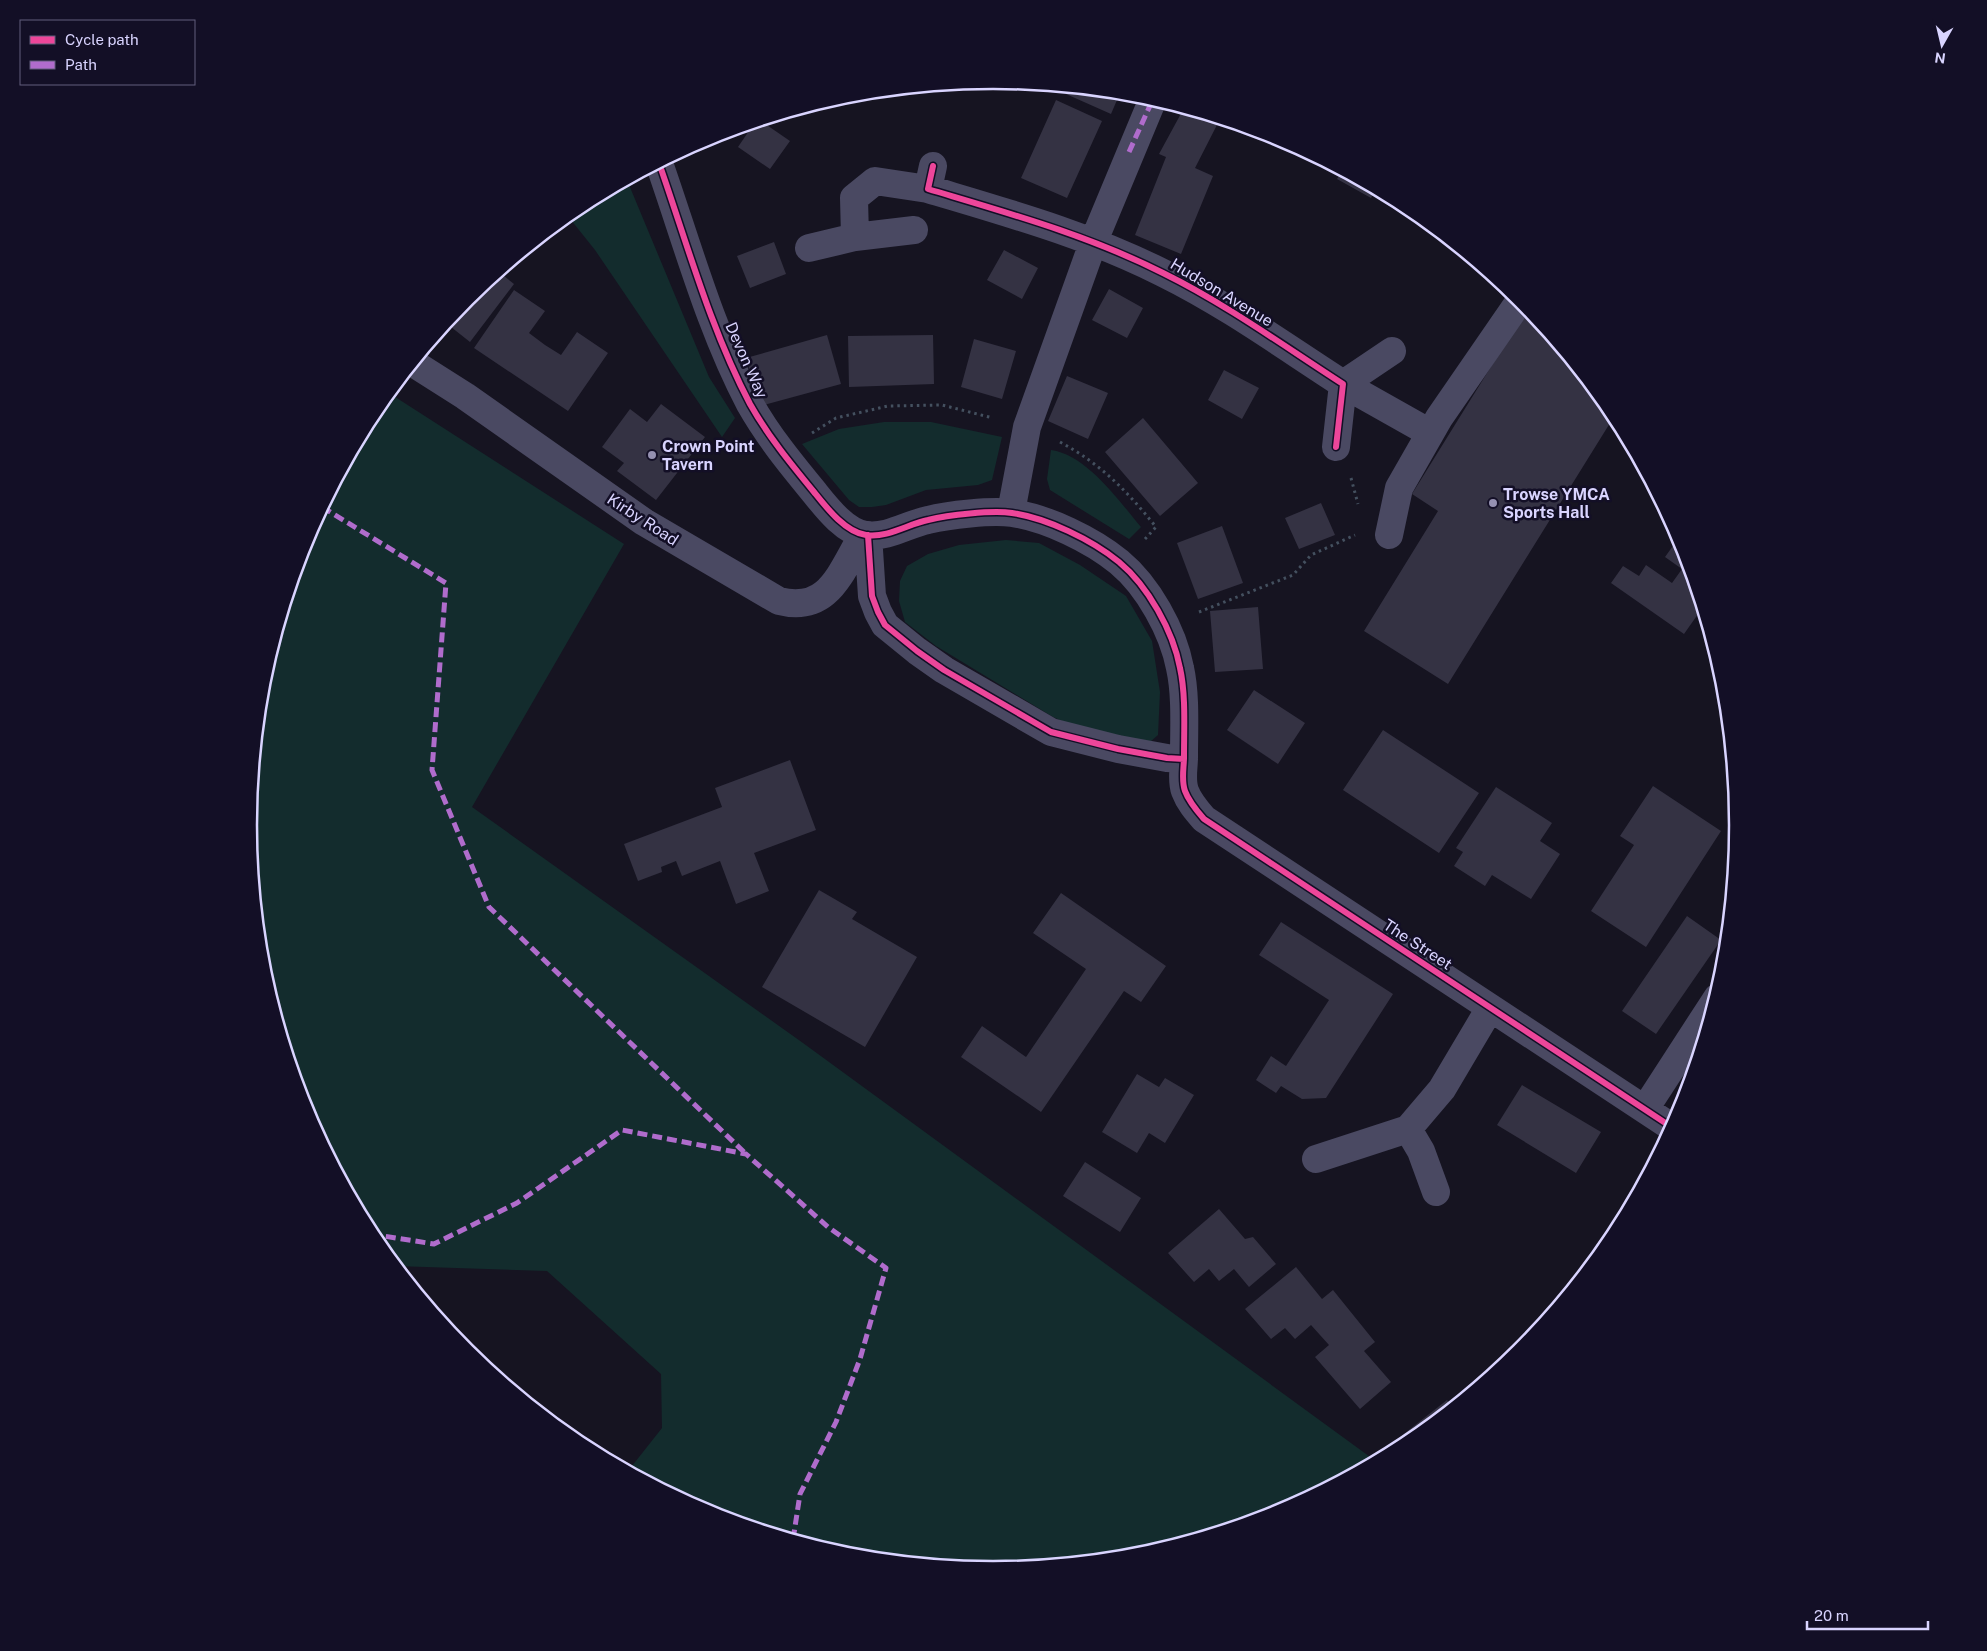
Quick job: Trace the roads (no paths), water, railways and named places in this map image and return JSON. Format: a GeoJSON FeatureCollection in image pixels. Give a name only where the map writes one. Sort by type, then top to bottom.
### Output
{"type":"FeatureCollection","features":[{"type":"Feature","properties":{"kind":"street"},"geometry":{"type":"LineString","coordinates":[[1151,106],[1093,243],[1028,427],[1011,512],[937,518],[911,524],[894,532],[866,535],[872,596],[885,625],[944,670],[1052,732],[1118,749],[1167,758],[1184,758]]}},
{"type":"Feature","properties":{"kind":"street","name":"Devon Way"},"geometry":{"type":"LineString","coordinates":[[661,169],[724,350],[751,405],[781,452],[831,513],[866,535]]}},
{"type":"Feature","properties":{"kind":"street","name":"Hudson Avenue"},"geometry":{"type":"LineString","coordinates":[[855,237],[854,198],[875,181],[930,177],[1162,272],[1220,305],[1343,384],[1430,433]]}},
{"type":"Feature","properties":{"kind":"street"},"geometry":{"type":"LineString","coordinates":[[809,248],[855,237],[914,230]]}},
{"type":"Feature","properties":{"kind":"street"},"geometry":{"type":"LineString","coordinates":[[1389,535],[1399,488],[1430,433],[1515,306]]}},
{"type":"Feature","properties":{"kind":"street"},"geometry":{"type":"LineString","coordinates":[[1336,447],[1343,384],[1392,351]]}},
{"type":"Feature","properties":{"kind":"street","name":"Kirby Road"},"geometry":{"type":"LineString","coordinates":[[418,366],[465,396],[644,522],[779,601],[800,604],[822,597],[834,584],[866,535]]}},
{"type":"Feature","properties":{"kind":"street","name":"The Street"},"geometry":{"type":"LineString","coordinates":[[1011,512],[1066,530],[1091,543],[1120,563],[1147,592],[1165,625],[1180,667],[1184,758],[1182,779],[1184,791],[1192,805],[1204,819],[1666,1124]]}},
{"type":"Feature","properties":{"kind":"street"},"geometry":{"type":"LineString","coordinates":[[1316,1159],[1408,1129],[1442,1089],[1490,1008]]}},
{"type":"Feature","properties":{"kind":"street"},"geometry":{"type":"LineString","coordinates":[[1645,1109],[1705,1017]]}},
{"type":"Feature","properties":{"kind":"street"},"geometry":{"type":"LineString","coordinates":[[1408,1129],[1421,1151],[1436,1192]]}},
{"type":"Feature","properties":{"kind":"place","name":"Crown Point Tavern"},"geometry":{"type":"Point","coordinates":[652,455]}},
{"type":"Feature","properties":{"kind":"place","name":"Trowse YMCA Sports Hall"},"geometry":{"type":"Point","coordinates":[1493,503]}}]}
